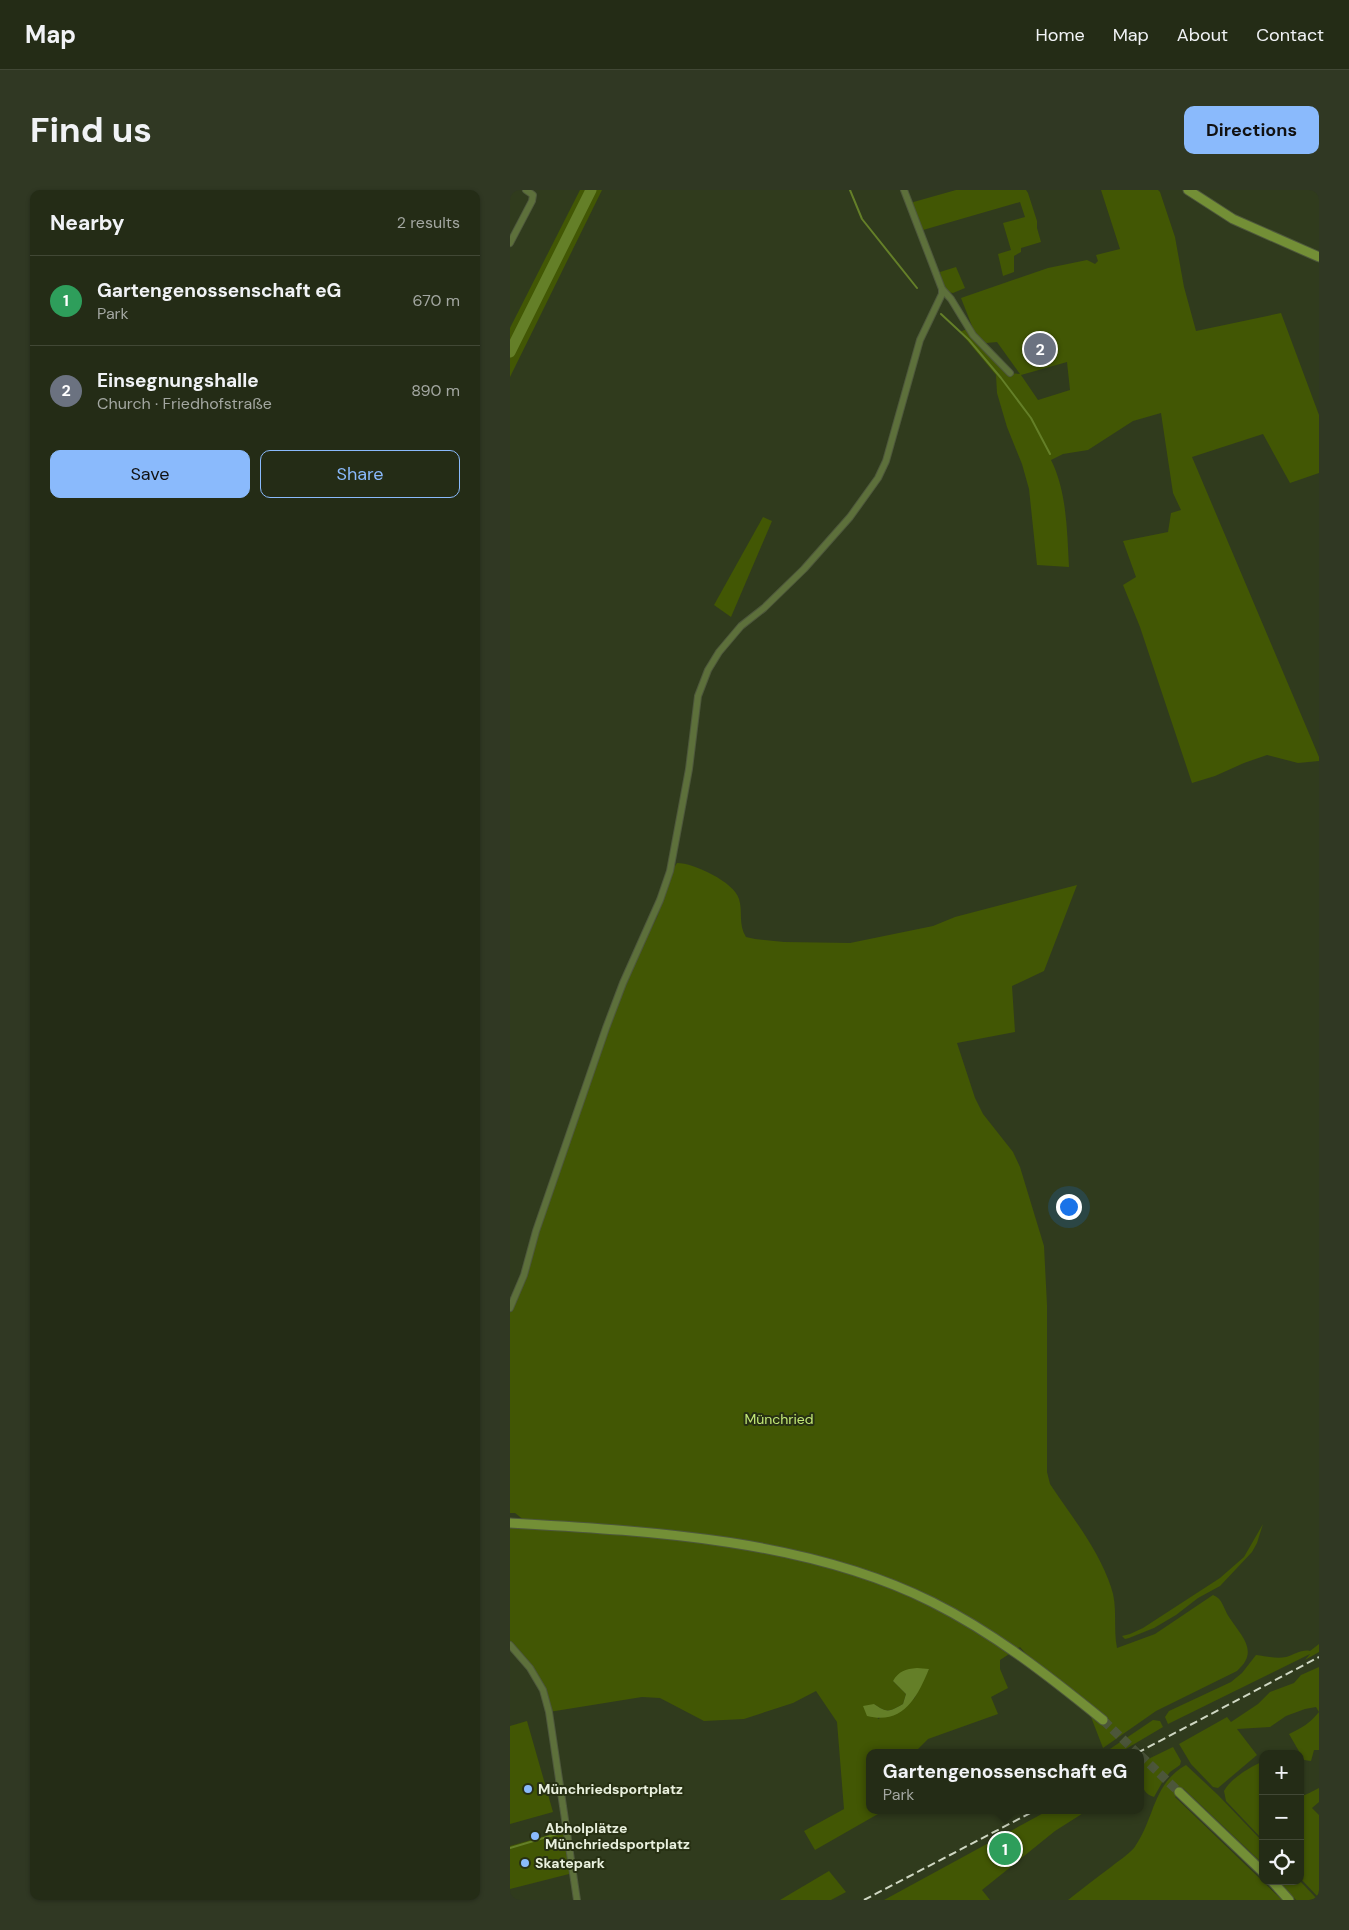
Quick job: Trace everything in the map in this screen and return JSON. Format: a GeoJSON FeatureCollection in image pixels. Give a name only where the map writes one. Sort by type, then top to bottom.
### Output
{"type":"FeatureCollection","features":[{"type":"Feature","properties":{"kind":"main road"},"geometry":{"type":"LineString","coordinates":[[1188,190],[1233,219],[1319,256]]}},
{"type":"Feature","properties":{"kind":"main road"},"geometry":{"type":"LineString","coordinates":[[510,1523],[609,1530],[764,1548],[851,1570],[881,1580],[930,1601],[985,1632],[1055,1681],[1103,1720]]}},
{"type":"Feature","properties":{"kind":"main road"},"geometry":{"type":"LineString","coordinates":[[1179,1792],[1259,1868]]}},
{"type":"Feature","properties":{"kind":"main road"},"geometry":{"type":"LineString","coordinates":[[1276,1885],[1289,1900]]}},
{"type":"Feature","properties":{"kind":"street"},"geometry":{"type":"LineString","coordinates":[[510,243],[532,200],[533,195],[526,190]]}},
{"type":"Feature","properties":{"kind":"street"},"geometry":{"type":"LineString","coordinates":[[904,190],[943,292],[951,299],[973,335],[1010,373]]}},
{"type":"Feature","properties":{"kind":"street"},"geometry":{"type":"LineString","coordinates":[[510,1308],[524,1275],[536,1231],[606,1028],[623,983],[660,900],[667,878],[689,769],[696,710],[701,686],[719,652],[741,626],[764,608],[804,569],[850,517],[878,478],[886,461],[920,340],[943,292]]}},
{"type":"Feature","properties":{"kind":"street"},"geometry":{"type":"LineString","coordinates":[[510,1645],[530,1668],[543,1690],[549,1712],[577,1900]]}},
{"type":"Feature","properties":{"kind":"green space"},"geometry":{"type":"Polygon","coordinates":[[[580,190],[602,190],[510,377],[510,328],[580,190]]]}},
{"type":"Feature","properties":{"kind":"green space"},"geometry":{"type":"Polygon","coordinates":[[[956,190],[1026,190],[1037,221],[1041,242],[1021,248],[1021,252],[1014,256],[1014,272],[1003,276],[998,254],[1011,250],[1003,223],[1025,217],[1020,202],[923,230],[910,203],[956,190]]]}},
{"type":"Feature","properties":{"kind":"green space"},"geometry":{"type":"Polygon","coordinates":[[[1101,190],[1158,190],[1175,237],[1184,287],[1196,331],[1281,313],[1319,415],[1319,473],[1290,483],[1263,434],[1192,457],[1319,757],[1319,761],[1298,763],[1267,755],[1192,783],[1140,627],[1123,585],[1136,577],[1123,541],[1168,532],[1171,513],[1181,510],[1173,493],[1161,413],[1133,421],[1088,450],[1063,454],[1051,460],[1063,498],[1067,526],[1069,567],[1037,565],[1029,489],[997,393],[996,375],[960,332],[969,328],[1009,373],[1020,374],[997,342],[986,343],[974,331],[961,298],[1048,268],[1087,260],[1095,264],[1098,261],[1096,255],[1120,249],[1101,190]],[[1067,362],[1021,375],[1038,400],[1070,390],[1067,362]]]}},
{"type":"Feature","properties":{"kind":"green space"},"geometry":{"type":"Polygon","coordinates":[[[956,267],[965,288],[953,293],[948,292],[943,285],[940,272],[956,267]]]}},
{"type":"Feature","properties":{"kind":"green space"},"geometry":{"type":"Polygon","coordinates":[[[763,517],[772,521],[731,617],[714,605],[763,517]]]}},
{"type":"Feature","properties":{"kind":"green space","name":"Münchried"},"geometry":{"type":"Polygon","coordinates":[[[677,863],[703,870],[730,886],[739,899],[741,923],[746,937],[784,942],[850,943],[933,926],[955,917],[1077,885],[1044,971],[1012,986],[1015,1032],[957,1043],[975,1098],[983,1114],[1013,1152],[1020,1167],[1044,1246],[1047,1305],[1047,1472],[1050,1484],[1084,1534],[1106,1573],[1113,1594],[1117,1648],[1155,1634],[1213,1595],[1221,1601],[1229,1617],[1243,1637],[1248,1650],[1244,1664],[1237,1671],[1156,1711],[1103,1748],[1091,1717],[1097,1721],[1102,1720],[1103,1714],[1029,1657],[1020,1647],[1000,1660],[1000,1669],[1008,1688],[991,1697],[998,1714],[928,1739],[918,1749],[866,1749],[866,1814],[878,1814],[815,1850],[804,1831],[844,1809],[837,1722],[816,1691],[793,1703],[744,1719],[704,1721],[660,1698],[642,1697],[549,1712],[543,1690],[510,1645],[510,1523],[529,1524],[515,1513],[510,1513],[510,1310],[624,983],[657,917],[673,869],[677,863]],[[929,1669],[893,1681],[906,1694],[903,1704],[894,1709],[885,1710],[874,1704],[878,1719],[914,1699],[929,1669]]]}},
{"type":"Feature","properties":{"kind":"green space"},"geometry":{"type":"Polygon","coordinates":[[[1263,1524],[1252,1552],[1220,1586],[1198,1598],[1176,1615],[1154,1628],[1125,1639],[1122,1636],[1143,1628],[1220,1578],[1244,1557],[1263,1524]]]}},
{"type":"Feature","properties":{"kind":"green space"},"geometry":{"type":"Polygon","coordinates":[[[1319,1644],[1319,1652],[1305,1660],[1310,1654],[1168,1724],[1165,1717],[1169,1711],[1231,1682],[1242,1673],[1256,1655],[1274,1658],[1286,1657],[1301,1651],[1310,1651],[1319,1644]]]}},
{"type":"Feature","properties":{"kind":"green space"},"geometry":{"type":"Polygon","coordinates":[[[1319,1667],[1319,1712],[1316,1707],[1305,1709],[1286,1716],[1270,1727],[1237,1729],[1257,1755],[1218,1788],[1213,1787],[1191,1764],[1179,1744],[1227,1717],[1231,1722],[1258,1704],[1270,1692],[1294,1683],[1301,1675],[1319,1667]]]}},
{"type":"Feature","properties":{"kind":"green space"},"geometry":{"type":"Polygon","coordinates":[[[1319,1712],[1319,1750],[1314,1750],[1311,1761],[1304,1760],[1304,1750],[1298,1750],[1289,1734],[1306,1725],[1319,1712]]]}},
{"type":"Feature","properties":{"kind":"green space"},"geometry":{"type":"Polygon","coordinates":[[[1153,1720],[1160,1721],[1163,1727],[1126,1749],[1110,1749],[1153,1720]]]}},
{"type":"Feature","properties":{"kind":"green space","name":"Münchriedsportplatz"},"geometry":{"type":"Polygon","coordinates":[[[527,1721],[553,1812],[510,1824],[510,1726],[527,1721]]]}},
{"type":"Feature","properties":{"kind":"green space"},"geometry":{"type":"Polygon","coordinates":[[[1173,1747],[1181,1761],[1180,1765],[1170,1772],[1163,1781],[1154,1797],[1144,1790],[1144,1761],[1173,1747]]]}},
{"type":"Feature","properties":{"kind":"green space"},"geometry":{"type":"Polygon","coordinates":[[[1259,1763],[1259,1836],[1226,1801],[1224,1791],[1227,1786],[1246,1770],[1259,1763]]]}},
{"type":"Feature","properties":{"kind":"green space"},"geometry":{"type":"Polygon","coordinates":[[[1186,1765],[1259,1838],[1259,1860],[1183,1788],[1175,1797],[1259,1878],[1259,1885],[1266,1885],[1282,1900],[1068,1900],[1134,1848],[1141,1837],[1160,1792],[1175,1773],[1186,1765]]]}},
{"type":"Feature","properties":{"kind":"green space"},"geometry":{"type":"Polygon","coordinates":[[[1319,1788],[1319,1802],[1312,1808],[1319,1815],[1319,1898],[1304,1882],[1304,1795],[1319,1788]]]}},
{"type":"Feature","properties":{"kind":"green space"},"geometry":{"type":"Polygon","coordinates":[[[1042,1814],[1082,1814],[1055,1831],[982,1890],[990,1900],[884,1900],[1042,1814]]]}},
{"type":"Feature","properties":{"kind":"green space"},"geometry":{"type":"Polygon","coordinates":[[[567,1831],[573,1873],[510,1889],[510,1846],[567,1831]]]}},
{"type":"Feature","properties":{"kind":"green space"},"geometry":{"type":"Polygon","coordinates":[[[829,1871],[846,1892],[831,1900],[780,1900],[829,1871]]]}},
{"type":"Feature","properties":{"kind":"green space"},"geometry":{"type":"Polygon","coordinates":[[[1282,1885],[1304,1885],[1318,1900],[1296,1900],[1282,1885]]]}},
{"type":"Feature","properties":{"kind":"shaded area"},"geometry":{"type":"Polygon","coordinates":[[[917,1668],[929,1669],[914,1699],[907,1707],[890,1717],[867,1716],[863,1706],[874,1704],[888,1710],[903,1704],[906,1694],[893,1681],[903,1671],[917,1668]]]}},
{"type":"Feature","properties":{"kind":"waterway"},"geometry":{"type":"LineString","coordinates":[[510,352],[591,190]]}},
{"type":"Feature","properties":{"kind":"waterway"},"geometry":{"type":"LineString","coordinates":[[850,190],[862,219],[917,288]]}},
{"type":"Feature","properties":{"kind":"waterway"},"geometry":{"type":"LineString","coordinates":[[941,314],[969,340],[1001,378],[1031,418],[1050,454]]}},
{"type":"Feature","properties":{"kind":"waterway"},"geometry":{"type":"LineString","coordinates":[[510,1848],[557,1834]]}},
{"type":"Feature","properties":{"kind":"tunnel"},"geometry":{"type":"LineString","coordinates":[[1103,1720],[1133,1749]]}},
{"type":"Feature","properties":{"kind":"tunnel"},"geometry":{"type":"LineString","coordinates":[[1144,1759],[1179,1792]]}},
{"type":"Feature","properties":{"kind":"railway"},"geometry":{"type":"LineString","coordinates":[[1144,1749],[1319,1657]]}},
{"type":"Feature","properties":{"kind":"railway"},"geometry":{"type":"LineString","coordinates":[[864,1900],[1028,1814]]}},
{"type":"Feature","properties":{"kind":"place","name":"Einsegnungshalle"},"geometry":{"type":"Point","coordinates":[1040,349]}},
{"type":"Feature","properties":{"kind":"place","name":"Münchriedsportplatz"},"geometry":{"type":"Point","coordinates":[528,1789]}},
{"type":"Feature","properties":{"kind":"place","name":"Abholplätze Münchriedsportplatz"},"geometry":{"type":"Point","coordinates":[535,1836]}},
{"type":"Feature","properties":{"kind":"place","name":"Gartengenossenschaft eG"},"geometry":{"type":"Point","coordinates":[1005,1849]}},
{"type":"Feature","properties":{"kind":"place","name":"Skatepark"},"geometry":{"type":"Point","coordinates":[525,1863]}}]}
